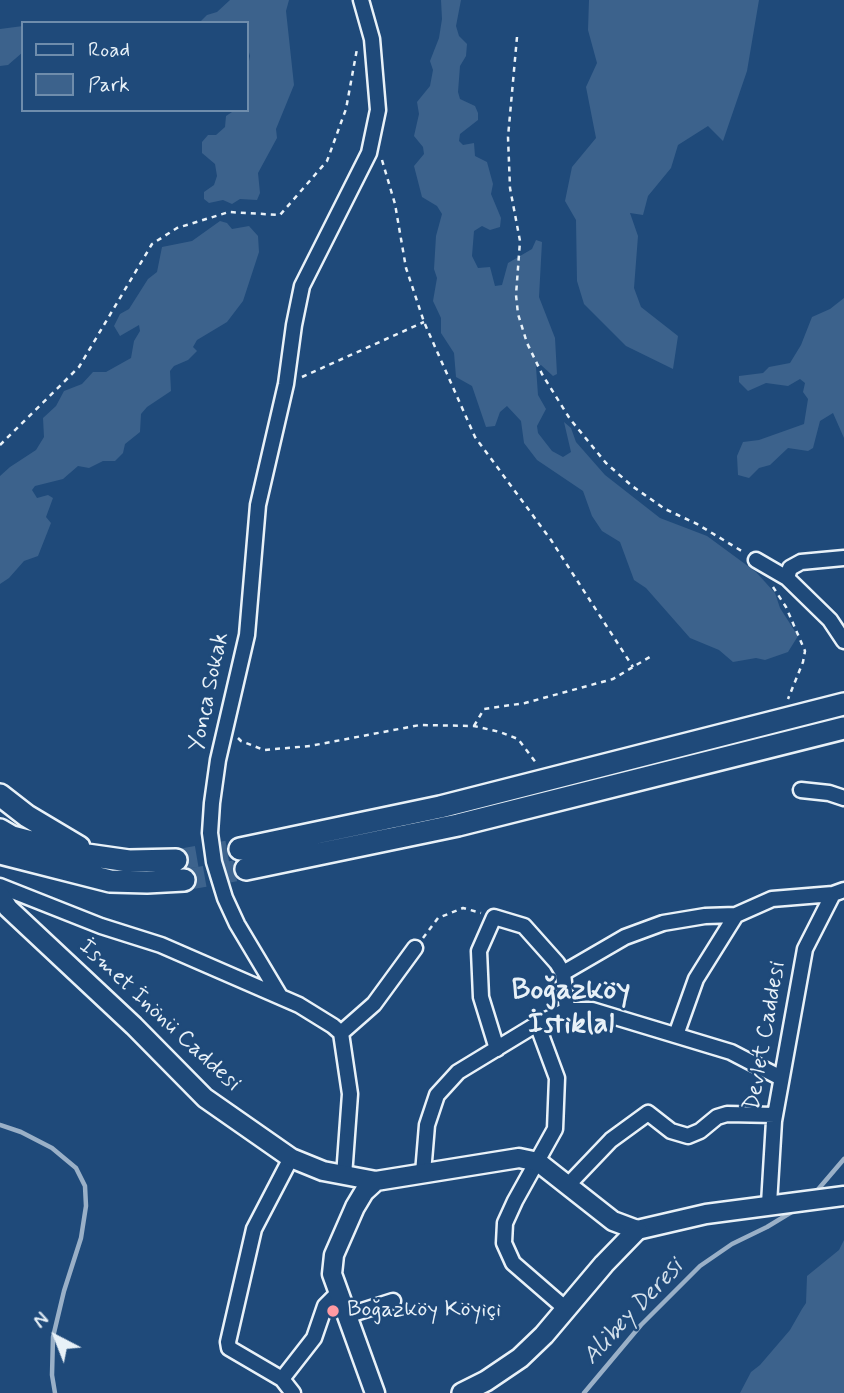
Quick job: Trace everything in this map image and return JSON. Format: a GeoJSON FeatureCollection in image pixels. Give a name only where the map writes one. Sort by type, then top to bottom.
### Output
{"type":"FeatureCollection","features":[{"type":"Feature","properties":{"kind":"main road"},"geometry":{"type":"LineString","coordinates":[[844,704],[243,859],[483,819],[844,728]]}},
{"type":"Feature","properties":{"kind":"main road"},"geometry":{"type":"LineString","coordinates":[[0,795],[51,831],[103,857]]}},
{"type":"Feature","properties":{"kind":"main road"},"geometry":{"type":"LineString","coordinates":[[0,831],[12,837],[73,853],[180,870],[147,882],[110,881],[0,853]]}},
{"type":"Feature","properties":{"kind":"main road"},"geometry":{"type":"LineString","coordinates":[[462,1393],[486,1381],[520,1358],[637,1230]]}},
{"type":"Feature","properties":{"kind":"street","name":"Yonca Sokak"},"geometry":{"type":"LineString","coordinates":[[280,996],[225,898],[214,862],[210,833],[212,803],[226,725],[247,635],[258,505],[286,384],[302,286],[369,153],[378,110],[372,39],[361,0]]}},
{"type":"Feature","properties":{"kind":"street"},"geometry":{"type":"LineString","coordinates":[[787,578],[790,568],[801,562],[844,558]]}},
{"type":"Feature","properties":{"kind":"street"},"geometry":{"type":"LineString","coordinates":[[756,560],[787,578],[830,620],[844,641]]}},
{"type":"Feature","properties":{"kind":"street"},"geometry":{"type":"LineString","coordinates":[[801,790],[829,793],[844,798]]}},
{"type":"Feature","properties":{"kind":"street"},"geometry":{"type":"LineString","coordinates":[[0,886],[101,926],[161,945],[280,996],[299,1005],[341,1034],[350,1094],[344,1176],[352,1186],[355,1206]]}},
{"type":"Feature","properties":{"kind":"street"},"geometry":{"type":"LineString","coordinates":[[563,973],[625,937],[663,923],[705,916],[736,915],[772,899],[838,892]]}},
{"type":"Feature","properties":{"kind":"street","name":"Devlet Caddesi"},"geometry":{"type":"LineString","coordinates":[[776,1203],[775,1115],[805,949],[838,892]]}},
{"type":"Feature","properties":{"kind":"street","name":"İsmet İnönü Caddesi"},"geometry":{"type":"LineString","coordinates":[[0,895],[9,908],[134,1026],[205,1098],[291,1158],[323,1171],[376,1181],[519,1158],[538,1162]]}},
{"type":"Feature","properties":{"kind":"street"},"geometry":{"type":"LineString","coordinates":[[676,1035],[696,979],[736,915]]}},
{"type":"Feature","properties":{"kind":"street"},"geometry":{"type":"LineString","coordinates":[[497,1049],[481,997],[479,951],[494,917],[524,926],[563,973],[567,1010]]}},
{"type":"Feature","properties":{"kind":"street"},"geometry":{"type":"LineString","coordinates":[[341,1034],[374,1004],[415,948]]}},
{"type":"Feature","properties":{"kind":"street"},"geometry":{"type":"LineString","coordinates":[[423,1173],[427,1125],[437,1095],[458,1072],[537,1024],[567,1010],[592,1010],[732,1052],[781,1078]]}},
{"type":"Feature","properties":{"kind":"street"},"geometry":{"type":"LineString","coordinates":[[537,1024],[556,1078],[555,1129],[505,1223],[504,1243],[513,1263],[566,1309]]}},
{"type":"Feature","properties":{"kind":"street"},"geometry":{"type":"LineString","coordinates":[[568,1185],[611,1140],[648,1113],[671,1131],[688,1136],[700,1131],[717,1117],[727,1114],[775,1115]]}},
{"type":"Feature","properties":{"kind":"street"},"geometry":{"type":"LineString","coordinates":[[291,1158],[254,1229],[228,1342],[229,1348],[240,1356],[282,1379],[293,1393]]}},
{"type":"Feature","properties":{"kind":"street"},"geometry":{"type":"LineString","coordinates":[[538,1162],[612,1221],[618,1230],[618,1248]]}},
{"type":"Feature","properties":{"kind":"street"},"geometry":{"type":"LineString","coordinates":[[376,1181],[364,1192],[355,1206],[334,1255],[332,1274],[376,1393]]}},
{"type":"Feature","properties":{"kind":"street"},"geometry":{"type":"LineString","coordinates":[[612,1221],[637,1230],[706,1214],[844,1196]]}},
{"type":"Feature","properties":{"kind":"street"},"geometry":{"type":"LineString","coordinates":[[282,1379],[314,1338],[325,1306],[338,1293]]}},
{"type":"Feature","properties":{"kind":"street"},"geometry":{"type":"LineString","coordinates":[[346,1316],[393,1301]]}},
{"type":"Feature","properties":{"kind":"path"},"geometry":{"type":"LineString","coordinates":[[517,37],[508,137],[510,188],[520,241],[516,295],[518,314],[527,343],[541,374],[570,419],[607,463],[632,486],[665,509],[697,524],[756,560],[786,607],[805,651],[783,720]]}},
{"type":"Feature","properties":{"kind":"path"},"geometry":{"type":"LineString","coordinates":[[0,445],[79,368],[152,244],[177,228],[229,212],[280,215],[327,161],[346,109],[358,46]]}},
{"type":"Feature","properties":{"kind":"path"},"geometry":{"type":"LineString","coordinates":[[374,130],[395,204],[407,268],[424,322],[475,437],[551,540],[633,667]]}},
{"type":"Feature","properties":{"kind":"path"},"geometry":{"type":"LineString","coordinates":[[286,384],[424,322]]}},
{"type":"Feature","properties":{"kind":"path"},"geometry":{"type":"LineString","coordinates":[[474,726],[484,709],[524,703],[613,679],[653,655]]}},
{"type":"Feature","properties":{"kind":"path"},"geometry":{"type":"LineString","coordinates":[[226,725],[241,741],[264,750],[310,746],[420,725],[474,726],[519,739],[535,760],[542,781]]}},
{"type":"Feature","properties":{"kind":"path"},"geometry":{"type":"LineString","coordinates":[[415,948],[438,918],[464,908],[494,917]]}},
{"type":"Feature","properties":{"kind":"green space"},"geometry":{"type":"Polygon","coordinates":[[[230,0],[289,0],[286,11],[294,85],[276,129],[277,138],[258,173],[260,193],[257,200],[240,199],[232,204],[223,200],[209,203],[204,199],[204,192],[214,185],[217,176],[215,164],[202,153],[202,142],[208,135],[216,135],[225,127],[226,116],[232,112],[248,112],[248,21],[201,21],[207,15],[217,12],[230,0]]]}},
{"type":"Feature","properties":{"kind":"green space"},"geometry":{"type":"Polygon","coordinates":[[[441,0],[461,0],[456,26],[459,36],[467,44],[466,56],[460,66],[458,92],[460,99],[475,106],[478,113],[478,120],[460,134],[459,141],[463,145],[474,143],[475,156],[487,162],[493,184],[491,194],[501,218],[500,227],[490,230],[482,226],[474,231],[472,256],[478,268],[490,267],[495,286],[502,285],[508,263],[532,249],[536,240],[542,242],[539,297],[555,338],[557,374],[553,376],[541,365],[536,367],[538,395],[546,409],[537,426],[538,433],[552,451],[563,457],[571,452],[564,422],[571,428],[576,442],[605,475],[660,518],[707,536],[756,572],[775,593],[780,608],[798,636],[788,652],[765,660],[756,658],[733,662],[719,650],[690,638],[646,588],[634,580],[620,542],[602,531],[592,516],[583,491],[537,460],[524,443],[521,421],[507,406],[500,412],[495,426],[486,427],[472,386],[456,377],[454,353],[441,333],[441,318],[433,301],[437,278],[434,269],[436,236],[442,214],[437,206],[422,197],[414,166],[424,154],[423,147],[414,136],[419,114],[417,102],[430,86],[433,70],[430,61],[439,38],[442,19],[441,0]]]}},
{"type":"Feature","properties":{"kind":"green space"},"geometry":{"type":"Polygon","coordinates":[[[589,0],[759,0],[747,71],[723,141],[708,126],[678,145],[671,168],[648,196],[643,215],[630,213],[638,236],[634,288],[641,307],[678,336],[673,369],[626,346],[584,304],[577,281],[576,220],[565,201],[572,167],[596,138],[586,87],[597,63],[588,30],[589,0]]]}},
{"type":"Feature","properties":{"kind":"green space"},"geometry":{"type":"Polygon","coordinates":[[[21,26],[21,54],[8,65],[0,66],[0,29],[21,26]]]}},
{"type":"Feature","properties":{"kind":"green space"},"geometry":{"type":"Polygon","coordinates":[[[220,221],[227,223],[232,229],[249,226],[258,236],[259,252],[243,301],[227,322],[197,340],[193,347],[197,351],[188,360],[174,366],[170,371],[171,391],[141,414],[140,432],[125,444],[123,453],[115,461],[103,461],[89,468],[78,466],[63,479],[35,486],[32,490],[37,498],[48,495],[53,498],[46,517],[51,523],[38,556],[24,561],[0,584],[0,476],[36,450],[44,437],[43,418],[56,406],[64,391],[82,384],[93,372],[106,372],[131,358],[134,341],[140,331],[139,325],[120,336],[114,326],[120,314],[129,309],[148,279],[157,272],[162,247],[192,241],[220,221]]]}},
{"type":"Feature","properties":{"kind":"green space"},"geometry":{"type":"Polygon","coordinates":[[[844,298],[844,438],[833,413],[820,421],[813,448],[808,451],[788,448],[770,465],[759,468],[749,478],[738,475],[737,456],[743,442],[759,440],[804,424],[808,399],[803,392],[805,383],[800,379],[788,386],[766,383],[748,391],[739,382],[739,376],[763,373],[769,367],[790,363],[801,345],[812,317],[830,309],[844,298]]]}},
{"type":"Feature","properties":{"kind":"green space"},"geometry":{"type":"Polygon","coordinates":[[[844,1240],[844,1393],[740,1393],[751,1372],[790,1330],[806,1303],[807,1276],[839,1250],[844,1240]]]}},
{"type":"Feature","properties":{"kind":"waterway","name":"Alibey Deresi"},"geometry":{"type":"LineString","coordinates":[[0,1125],[52,1148],[76,1168],[85,1186],[86,1206],[81,1238],[53,1337],[52,1375],[55,1393]]}},
{"type":"Feature","properties":{"kind":"waterway","name":"Alibey Deresi"},"geometry":{"type":"LineString","coordinates":[[815,1193],[844,1159]]}},
{"type":"Feature","properties":{"kind":"waterway","name":"Alibey Deresi"},"geometry":{"type":"LineString","coordinates":[[584,1393],[641,1325],[700,1266],[732,1244],[795,1210]]}},
{"type":"Feature","properties":{"kind":"tunnel"},"geometry":{"type":"LineString","coordinates":[[176,860],[240,849]]}},
{"type":"Feature","properties":{"kind":"tunnel"},"geometry":{"type":"LineString","coordinates":[[184,880],[246,869]]}},
{"type":"Feature","properties":{"kind":"place","name":"Boğazköy Köyiçi"},"geometry":{"type":"Point","coordinates":[333,1311]}},
{"type":"Feature","properties":{"kind":"district","name":"Boğazköy İstiklal"},"geometry":{"type":"Point","coordinates":[571,1009]}}]}
